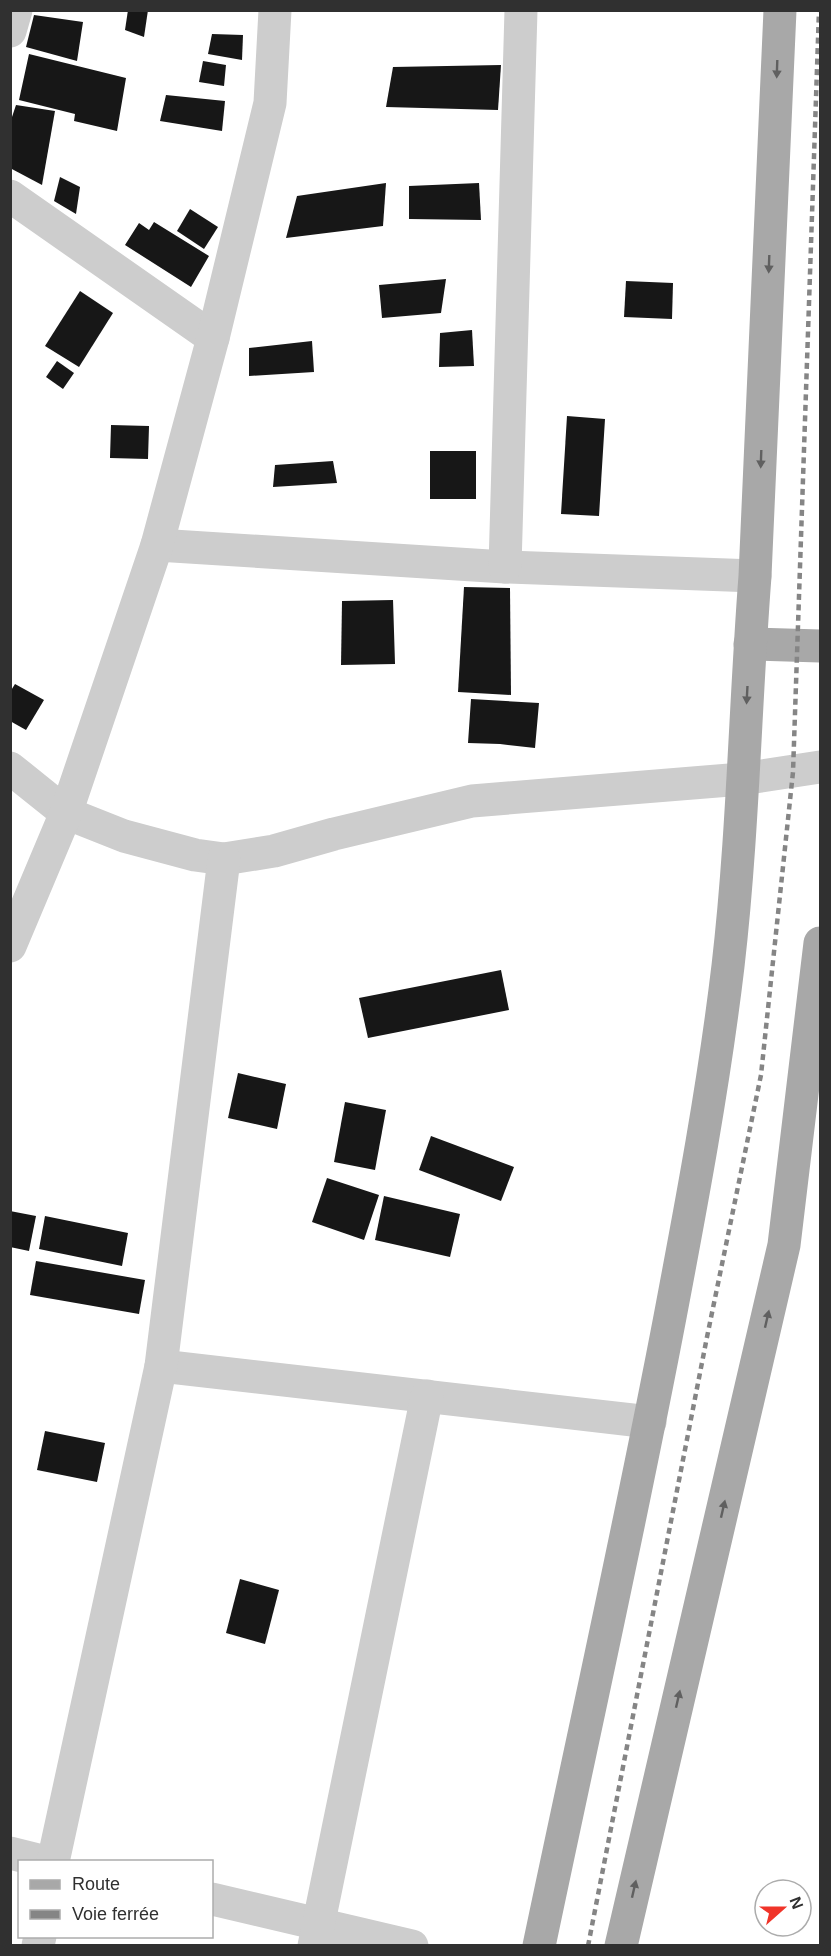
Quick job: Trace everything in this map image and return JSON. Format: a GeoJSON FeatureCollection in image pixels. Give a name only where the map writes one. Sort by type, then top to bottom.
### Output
{"type":"FeatureCollection","features":[{"type":"Feature","properties":{"kind":"main road"},"geometry":{"type":"LineString","coordinates":[[539,1946],[650,1422],[696,1178],[728,966],[739,851],[756,576],[780,10]]}},
{"type":"Feature","properties":{"kind":"main road"},"geometry":{"type":"LineString","coordinates":[[750,644],[820,646]]}},
{"type":"Feature","properties":{"kind":"main road"},"geometry":{"type":"LineString","coordinates":[[621,1946],[784,1245],[820,943]]}},
{"type":"Feature","properties":{"kind":"street"},"geometry":{"type":"LineString","coordinates":[[10,31],[16,10]]}},
{"type":"Feature","properties":{"kind":"street"},"geometry":{"type":"LineString","coordinates":[[10,946],[66,813],[157,545],[213,338],[270,103],[275,10]]}},
{"type":"Feature","properties":{"kind":"street"},"geometry":{"type":"LineString","coordinates":[[506,567],[520,10]]}},
{"type":"Feature","properties":{"kind":"street"},"geometry":{"type":"LineString","coordinates":[[10,196],[213,338]]}},
{"type":"Feature","properties":{"kind":"street"},"geometry":{"type":"LineString","coordinates":[[157,545],[506,567],[756,576]]}},
{"type":"Feature","properties":{"kind":"street"},"geometry":{"type":"LineString","coordinates":[[10,768],[66,813],[124,836],[195,855],[224,859],[274,851],[472,801],[742,779],[820,767]]}},
{"type":"Feature","properties":{"kind":"street"},"geometry":{"type":"LineString","coordinates":[[53,1860],[161,1366],[224,859]]}},
{"type":"Feature","properties":{"kind":"street"},"geometry":{"type":"LineString","coordinates":[[161,1366],[650,1422]]}},
{"type":"Feature","properties":{"kind":"street"},"geometry":{"type":"LineString","coordinates":[[317,1935],[428,1396]]}},
{"type":"Feature","properties":{"kind":"street"},"geometry":{"type":"LineString","coordinates":[[10,1853],[38,1860]]}},
{"type":"Feature","properties":{"kind":"street"},"geometry":{"type":"LineString","coordinates":[[213,1899],[317,1935],[412,1946]]}},
{"type":"Feature","properties":{"kind":"building"},"geometry":{"type":"Polygon","coordinates":[[[128,10],[148,10],[144,37],[125,30],[128,10]]]}},
{"type":"Feature","properties":{"kind":"building"},"geometry":{"type":"Polygon","coordinates":[[[34,15],[83,22],[77,61],[26,47],[34,15]]]}},
{"type":"Feature","properties":{"kind":"building"},"geometry":{"type":"Polygon","coordinates":[[[212,34],[243,35],[242,60],[208,54],[212,34]]]}},
{"type":"Feature","properties":{"kind":"building"},"geometry":{"type":"Polygon","coordinates":[[[29,54],[126,78],[117,131],[74,121],[75,114],[19,100],[29,54]]]}},
{"type":"Feature","properties":{"kind":"building"},"geometry":{"type":"Polygon","coordinates":[[[203,61],[226,65],[224,86],[199,82],[203,61]]]}},
{"type":"Feature","properties":{"kind":"building"},"geometry":{"type":"Polygon","coordinates":[[[501,65],[498,110],[386,107],[393,67],[501,65]]]}},
{"type":"Feature","properties":{"kind":"building"},"geometry":{"type":"Polygon","coordinates":[[[166,95],[225,101],[222,131],[160,121],[166,95]]]}},
{"type":"Feature","properties":{"kind":"building"},"geometry":{"type":"Polygon","coordinates":[[[16,105],[55,111],[42,185],[10,168],[10,123],[16,105]]]}},
{"type":"Feature","properties":{"kind":"building"},"geometry":{"type":"Polygon","coordinates":[[[60,177],[80,187],[76,214],[54,201],[60,177]]]}},
{"type":"Feature","properties":{"kind":"building"},"geometry":{"type":"Polygon","coordinates":[[[386,183],[383,226],[286,238],[297,196],[386,183]]]}},
{"type":"Feature","properties":{"kind":"building"},"geometry":{"type":"Polygon","coordinates":[[[479,183],[481,220],[409,219],[409,186],[479,183]]]}},
{"type":"Feature","properties":{"kind":"building"},"geometry":{"type":"Polygon","coordinates":[[[190,209],[218,227],[204,249],[177,231],[190,209]]]}},
{"type":"Feature","properties":{"kind":"building"},"geometry":{"type":"Polygon","coordinates":[[[154,222],[209,256],[191,287],[125,245],[139,223],[149,230],[154,222]]]}},
{"type":"Feature","properties":{"kind":"building"},"geometry":{"type":"Polygon","coordinates":[[[446,279],[441,313],[382,318],[379,285],[446,279]]]}},
{"type":"Feature","properties":{"kind":"building"},"geometry":{"type":"Polygon","coordinates":[[[626,281],[673,283],[672,319],[624,317],[626,281]]]}},
{"type":"Feature","properties":{"kind":"building"},"geometry":{"type":"Polygon","coordinates":[[[80,291],[113,313],[79,367],[45,346],[80,291]]]}},
{"type":"Feature","properties":{"kind":"building"},"geometry":{"type":"Polygon","coordinates":[[[472,330],[474,366],[439,367],[440,333],[472,330]]]}},
{"type":"Feature","properties":{"kind":"building"},"geometry":{"type":"Polygon","coordinates":[[[312,341],[314,372],[249,376],[249,348],[312,341]]]}},
{"type":"Feature","properties":{"kind":"building"},"geometry":{"type":"Polygon","coordinates":[[[57,361],[74,373],[63,389],[46,377],[57,361]]]}},
{"type":"Feature","properties":{"kind":"building"},"geometry":{"type":"Polygon","coordinates":[[[567,416],[605,419],[599,516],[561,514],[567,416]]]}},
{"type":"Feature","properties":{"kind":"building"},"geometry":{"type":"Polygon","coordinates":[[[111,425],[149,426],[148,459],[110,458],[111,425]]]}},
{"type":"Feature","properties":{"kind":"building"},"geometry":{"type":"Polygon","coordinates":[[[430,451],[476,451],[476,499],[430,499],[430,451]]]}},
{"type":"Feature","properties":{"kind":"building"},"geometry":{"type":"Polygon","coordinates":[[[333,461],[337,483],[273,487],[275,465],[333,461]]]}},
{"type":"Feature","properties":{"kind":"building"},"geometry":{"type":"Polygon","coordinates":[[[464,587],[510,588],[511,695],[458,692],[464,587]]]}},
{"type":"Feature","properties":{"kind":"building"},"geometry":{"type":"Polygon","coordinates":[[[393,600],[395,664],[341,665],[342,601],[393,600]]]}},
{"type":"Feature","properties":{"kind":"building"},"geometry":{"type":"Polygon","coordinates":[[[15,684],[44,700],[26,730],[10,721],[10,692],[15,684]]]}},
{"type":"Feature","properties":{"kind":"building"},"geometry":{"type":"Polygon","coordinates":[[[471,699],[539,703],[535,748],[468,743],[471,699]]]}},
{"type":"Feature","properties":{"kind":"building"},"geometry":{"type":"Polygon","coordinates":[[[501,970],[509,1010],[368,1038],[359,998],[501,970]]]}},
{"type":"Feature","properties":{"kind":"building"},"geometry":{"type":"Polygon","coordinates":[[[238,1073],[286,1084],[277,1129],[228,1118],[238,1073]]]}},
{"type":"Feature","properties":{"kind":"building"},"geometry":{"type":"Polygon","coordinates":[[[345,1102],[386,1110],[375,1170],[334,1162],[345,1102]]]}},
{"type":"Feature","properties":{"kind":"building"},"geometry":{"type":"Polygon","coordinates":[[[431,1136],[514,1167],[501,1201],[419,1170],[431,1136]]]}},
{"type":"Feature","properties":{"kind":"building"},"geometry":{"type":"Polygon","coordinates":[[[327,1178],[379,1195],[364,1240],[312,1222],[327,1178]]]}},
{"type":"Feature","properties":{"kind":"building"},"geometry":{"type":"Polygon","coordinates":[[[384,1196],[460,1214],[450,1257],[375,1240],[384,1196]]]}},
{"type":"Feature","properties":{"kind":"building"},"geometry":{"type":"Polygon","coordinates":[[[10,1211],[36,1216],[29,1251],[10,1247],[10,1211]]]}},
{"type":"Feature","properties":{"kind":"building"},"geometry":{"type":"Polygon","coordinates":[[[45,1216],[128,1233],[122,1266],[39,1249],[45,1216]]]}},
{"type":"Feature","properties":{"kind":"building"},"geometry":{"type":"Polygon","coordinates":[[[36,1261],[145,1280],[139,1314],[30,1295],[36,1261]]]}},
{"type":"Feature","properties":{"kind":"building"},"geometry":{"type":"Polygon","coordinates":[[[45,1431],[105,1443],[97,1482],[37,1470],[45,1431]]]}},
{"type":"Feature","properties":{"kind":"building"},"geometry":{"type":"Polygon","coordinates":[[[240,1579],[279,1590],[265,1644],[226,1633],[240,1579]]]}},
{"type":"Feature","properties":{"kind":"railway"},"geometry":{"type":"LineString","coordinates":[[588,1946],[707,1337],[761,1075],[793,772],[819,10]]}}]}
